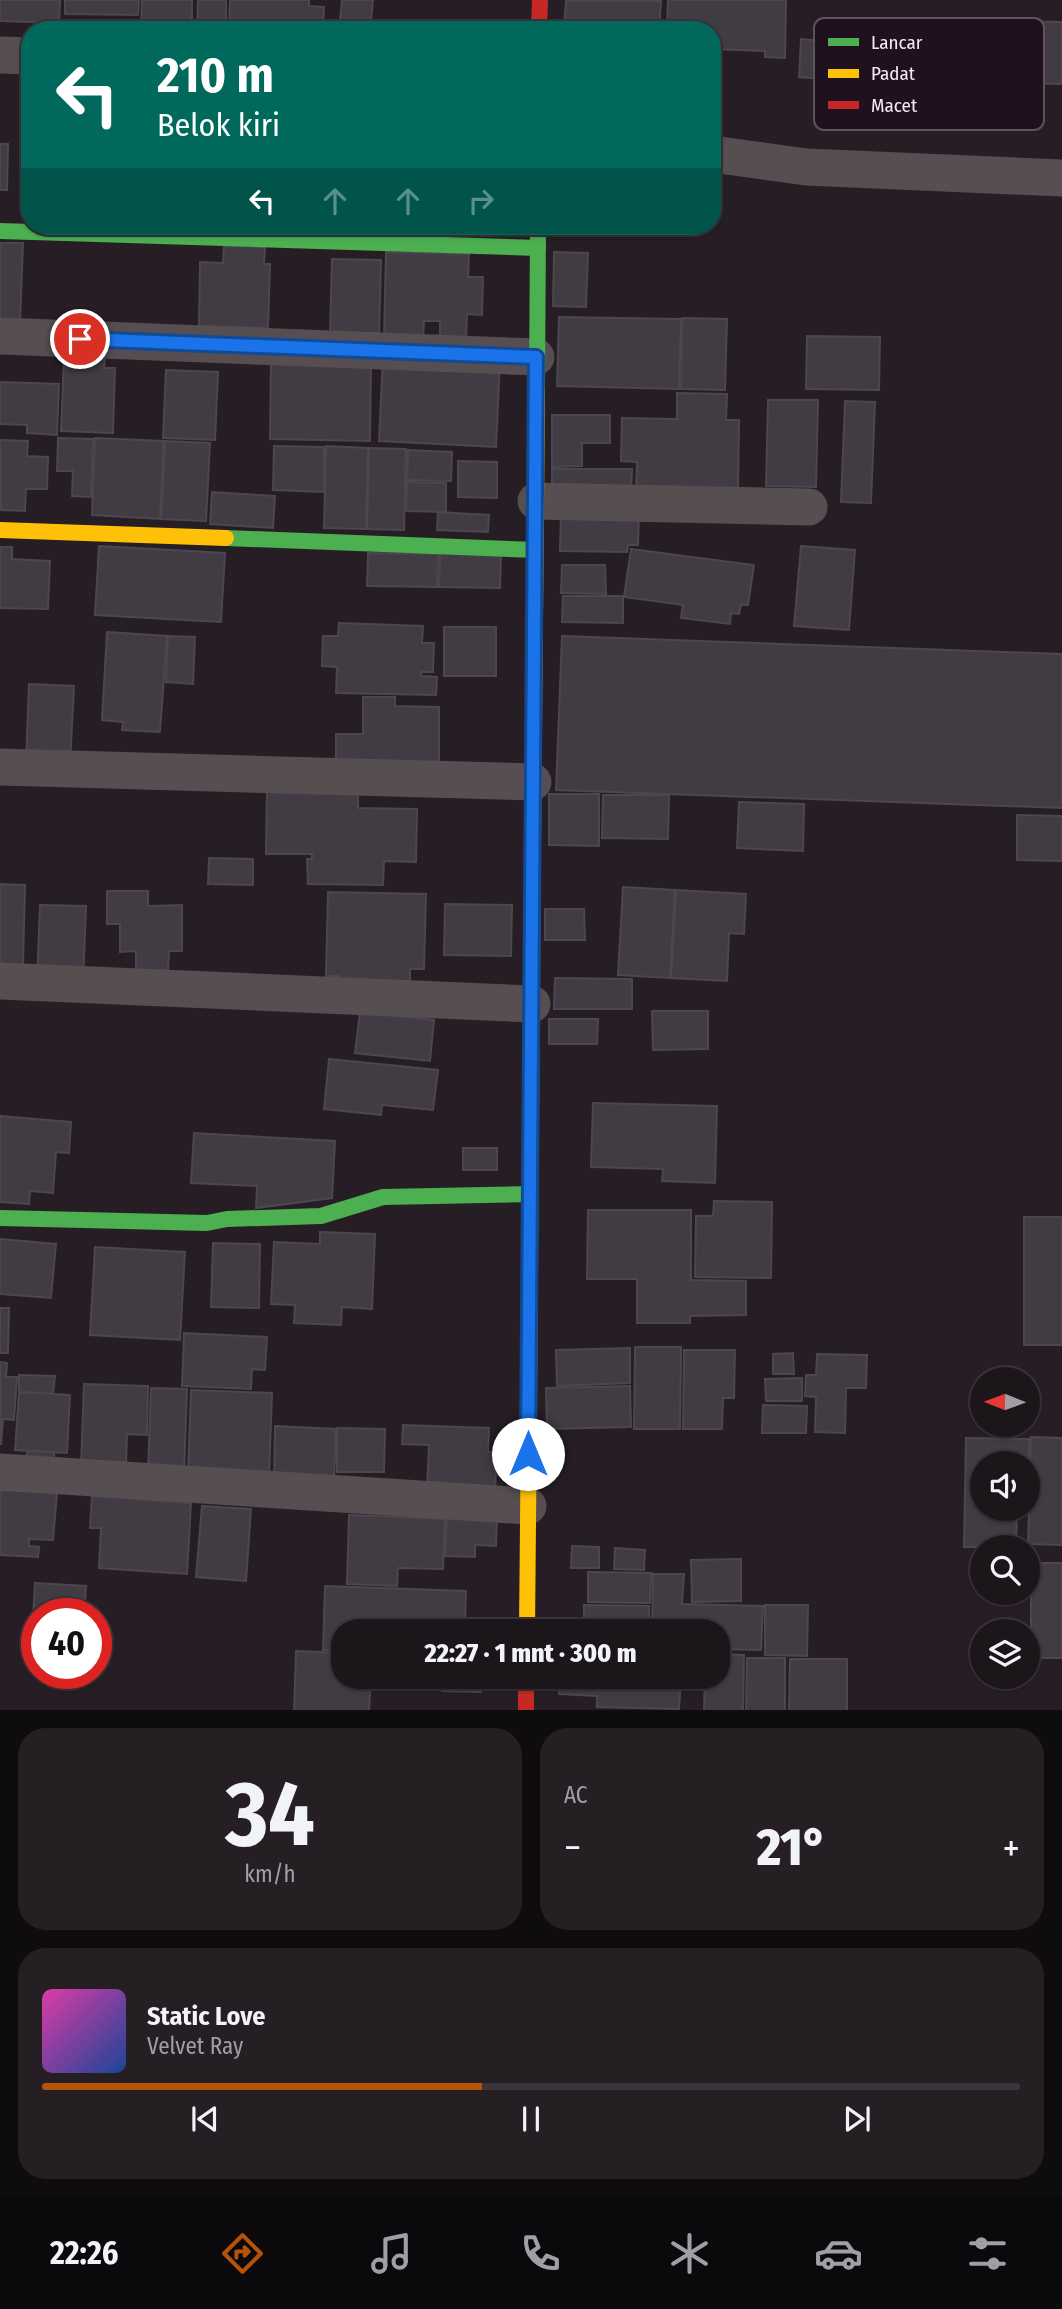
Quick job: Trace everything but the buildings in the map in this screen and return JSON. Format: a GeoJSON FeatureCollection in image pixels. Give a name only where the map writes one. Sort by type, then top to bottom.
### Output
{"type":"FeatureCollection","features":[{"type":"Feature","properties":{"kind":"street"},"geometry":{"type":"LineString","coordinates":[[539,21],[540,0]]}},
{"type":"Feature","properties":{"kind":"street"},"geometry":{"type":"LineString","coordinates":[[0,55],[21,56]]}},
{"type":"Feature","properties":{"kind":"street"},"geometry":{"type":"LineString","coordinates":[[721,155],[806,167],[1062,177]]}},
{"type":"Feature","properties":{"kind":"street"},"geometry":{"type":"LineString","coordinates":[[0,231],[21,232]]}},
{"type":"Feature","properties":{"kind":"street"},"geometry":{"type":"LineString","coordinates":[[127,235],[538,248]]}},
{"type":"Feature","properties":{"kind":"street"},"geometry":{"type":"LineString","coordinates":[[527,1619],[538,235]]}},
{"type":"Feature","properties":{"kind":"street"},"geometry":{"type":"LineString","coordinates":[[0,336],[536,357]]}},
{"type":"Feature","properties":{"kind":"street"},"geometry":{"type":"LineString","coordinates":[[536,501],[809,507]]}},
{"type":"Feature","properties":{"kind":"street"},"geometry":{"type":"LineString","coordinates":[[0,530],[535,550]]}},
{"type":"Feature","properties":{"kind":"street"},"geometry":{"type":"LineString","coordinates":[[0,767],[533,782]]}},
{"type":"Feature","properties":{"kind":"street"},"geometry":{"type":"LineString","coordinates":[[0,981],[531,1003]]}},
{"type":"Feature","properties":{"kind":"street"},"geometry":{"type":"LineString","coordinates":[[0,1218],[207,1223],[227,1219],[321,1216],[383,1197],[530,1194]]}},
{"type":"Feature","properties":{"kind":"street"},"geometry":{"type":"LineString","coordinates":[[0,1472],[528,1506]]}},
{"type":"Feature","properties":{"kind":"street"},"geometry":{"type":"LineString","coordinates":[[526,1689],[526,1710]]}},
{"type":"Feature","properties":{"kind":"traffic: fast"},"geometry":{"type":"LineString","coordinates":[[0,231],[21,232]]}},
{"type":"Feature","properties":{"kind":"traffic: fast"},"geometry":{"type":"LineString","coordinates":[[127,235],[538,248]]}},
{"type":"Feature","properties":{"kind":"traffic: fast"},"geometry":{"type":"LineString","coordinates":[[537,391],[538,235]]}},
{"type":"Feature","properties":{"kind":"traffic: fast"},"geometry":{"type":"LineString","coordinates":[[226,538],[535,550]]}},
{"type":"Feature","properties":{"kind":"traffic: fast"},"geometry":{"type":"LineString","coordinates":[[529,1416],[533,844]]}},
{"type":"Feature","properties":{"kind":"traffic: fast"},"geometry":{"type":"LineString","coordinates":[[0,1218],[207,1223],[227,1219],[321,1216],[383,1197],[530,1194]]}},
{"type":"Feature","properties":{"kind":"traffic: slow"},"geometry":{"type":"LineString","coordinates":[[533,844],[537,391]]}},
{"type":"Feature","properties":{"kind":"traffic: slow"},"geometry":{"type":"LineString","coordinates":[[0,530],[226,538]]}},
{"type":"Feature","properties":{"kind":"traffic: slow"},"geometry":{"type":"LineString","coordinates":[[527,1619],[529,1416]]}},
{"type":"Feature","properties":{"kind":"traffic: jam"},"geometry":{"type":"LineString","coordinates":[[539,21],[540,0]]}},
{"type":"Feature","properties":{"kind":"traffic: jam"},"geometry":{"type":"LineString","coordinates":[[526,1689],[526,1710]]}},
{"type":"Feature","properties":{"kind":"route"},"geometry":{"type":"LineString","coordinates":[[80,339],[536,357],[528,1454]]}}]}
